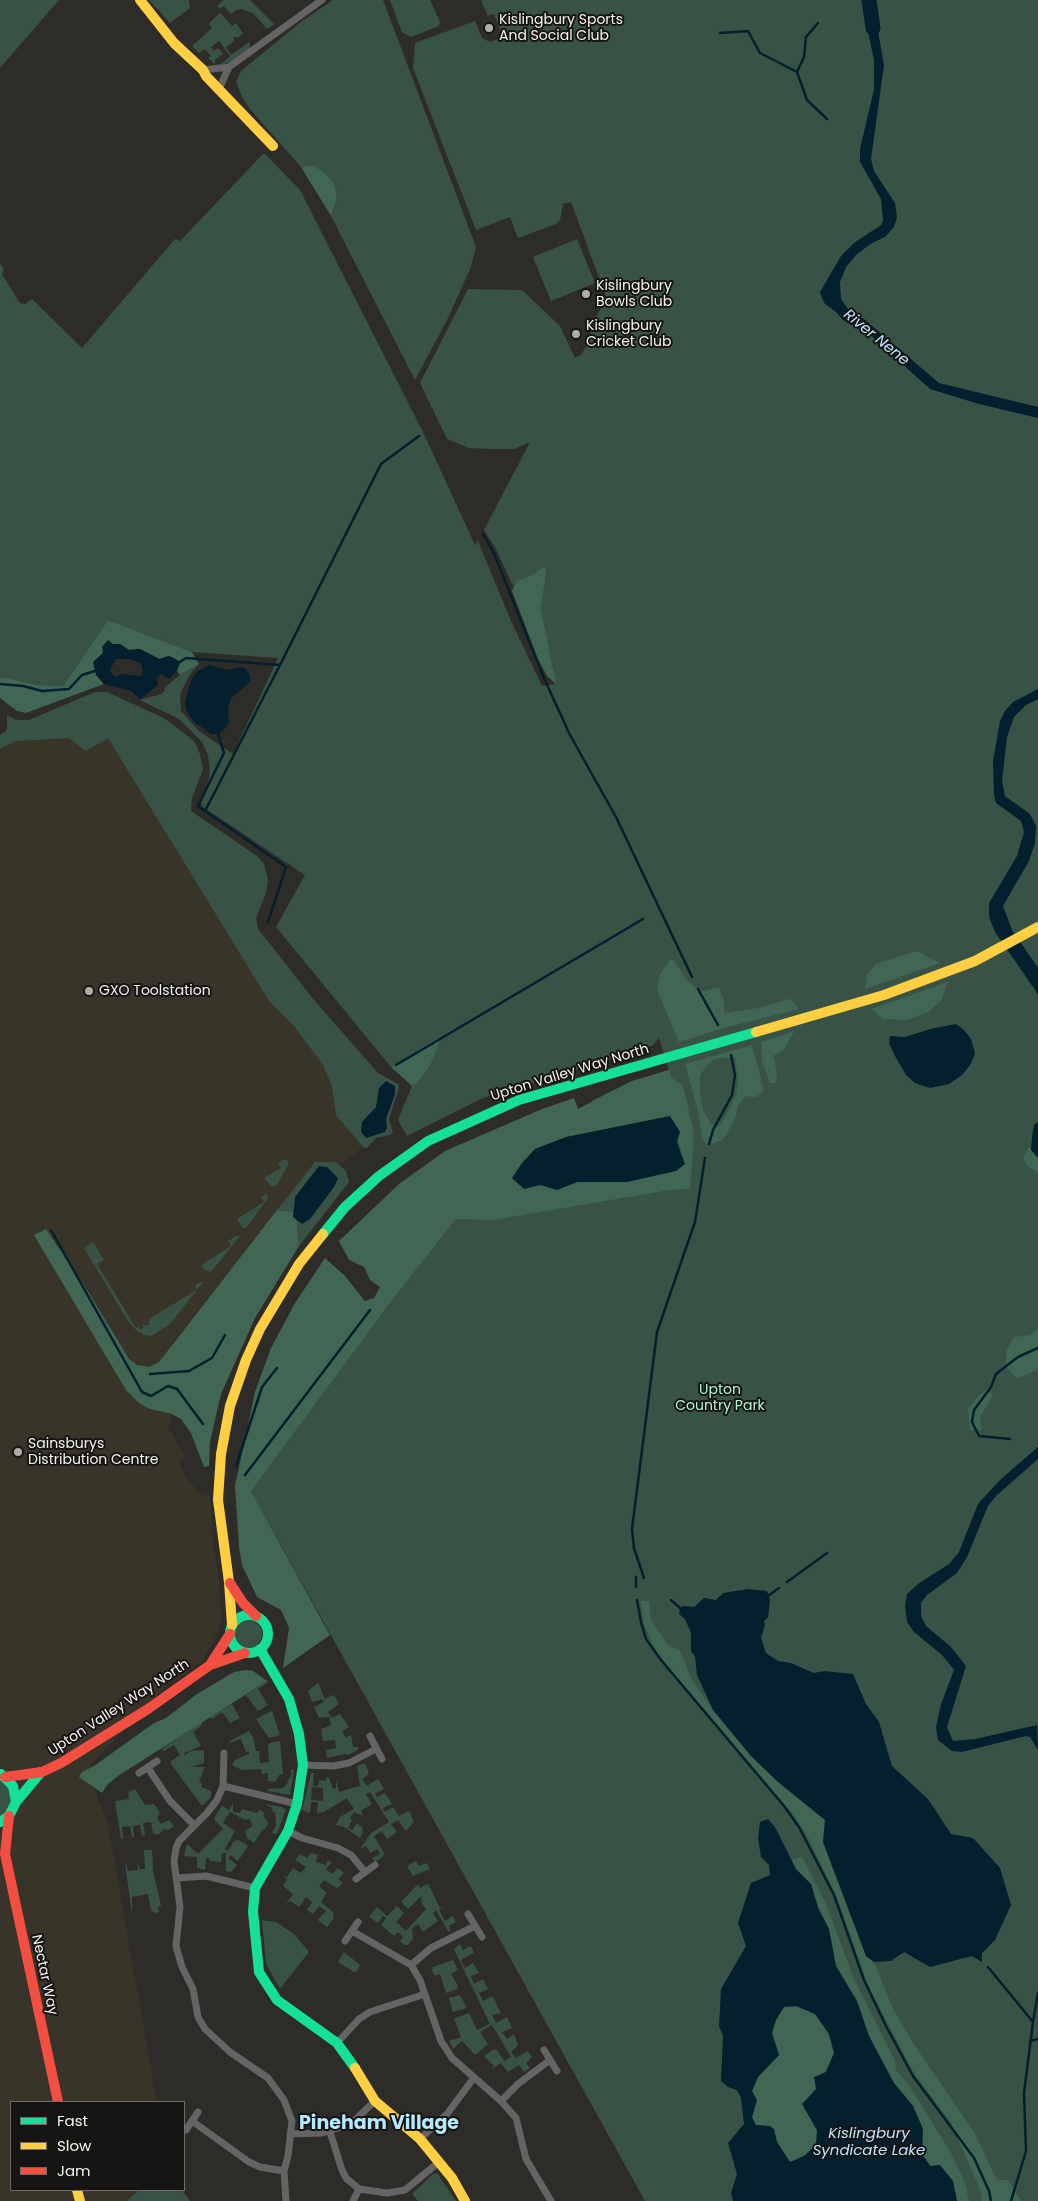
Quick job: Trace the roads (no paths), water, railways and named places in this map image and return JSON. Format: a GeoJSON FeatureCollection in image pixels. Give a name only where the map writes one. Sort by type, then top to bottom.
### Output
{"type":"FeatureCollection","features":[{"type":"Feature","properties":{"kind":"street"},"geometry":{"type":"LineString","coordinates":[[140,0],[174,43],[203,70],[219,90],[274,146]]}},
{"type":"Feature","properties":{"kind":"street"},"geometry":{"type":"LineString","coordinates":[[203,70],[212,71],[229,67],[322,0]]}},
{"type":"Feature","properties":{"kind":"street"},"geometry":{"type":"LineString","coordinates":[[219,90],[229,67]]}},
{"type":"Feature","properties":{"kind":"street","name":"Upton Valley Way North"},"geometry":{"type":"LineString","coordinates":[[210,1665],[231,1630],[229,1582],[223,1551],[218,1500],[221,1454],[230,1406],[246,1360],[260,1329],[299,1264],[345,1208],[379,1176],[428,1140],[519,1100],[875,998],[975,961],[1038,927]]}},
{"type":"Feature","properties":{"kind":"street","name":"Upton Valley Way North"},"geometry":{"type":"LineString","coordinates":[[229,1582],[243,1603],[257,1616]]}},
{"type":"Feature","properties":{"kind":"street"},"geometry":{"type":"LineString","coordinates":[[244,1615],[257,1616],[266,1625],[268,1630],[266,1642],[260,1649],[245,1653],[233,1645],[231,1630],[244,1615]]}},
{"type":"Feature","properties":{"kind":"street"},"geometry":{"type":"LineString","coordinates":[[260,1649],[276,1675],[292,1708],[299,1734],[303,1766],[297,1804],[288,1832],[255,1888],[253,1912],[255,1944],[260,1972],[266,1986],[278,2000],[337,2043],[350,2060],[375,2101],[420,2139],[452,2178],[465,2201]]}},
{"type":"Feature","properties":{"kind":"street","name":"Upton Valley Way North"},"geometry":{"type":"LineString","coordinates":[[4,1819],[28,1785],[42,1772],[90,1746],[210,1665],[245,1653]]}},
{"type":"Feature","properties":{"kind":"street"},"geometry":{"type":"LineString","coordinates":[[370,1736],[382,1758]]}},
{"type":"Feature","properties":{"kind":"street"},"geometry":{"type":"LineString","coordinates":[[303,1766],[333,1766],[349,1763],[376,1749]]}},
{"type":"Feature","properties":{"kind":"street"},"geometry":{"type":"LineString","coordinates":[[224,1754],[223,1786],[207,1813],[179,1841],[176,1848],[174,1861],[180,1907],[176,1946],[192,1989],[198,2017],[212,2036],[268,2078],[284,2100],[292,2121],[284,2172],[286,2201]]}},
{"type":"Feature","properties":{"kind":"street"},"geometry":{"type":"LineString","coordinates":[[140,1773],[157,1761]]}},
{"type":"Feature","properties":{"kind":"street"},"geometry":{"type":"LineString","coordinates":[[148,1768],[170,1801],[194,1825]]}},
{"type":"Feature","properties":{"kind":"street","name":"Upton Valley Way North"},"geometry":{"type":"LineString","coordinates":[[2,1776],[42,1772]]}},
{"type":"Feature","properties":{"kind":"street"},"geometry":{"type":"LineString","coordinates":[[2,1776],[13,1786],[16,1802]]}},
{"type":"Feature","properties":{"kind":"street"},"geometry":{"type":"LineString","coordinates":[[223,1786],[297,1804]]}},
{"type":"Feature","properties":{"kind":"street","name":"Nectar Way"},"geometry":{"type":"LineString","coordinates":[[4,1819],[5,1854],[58,2101]]}},
{"type":"Feature","properties":{"kind":"street"},"geometry":{"type":"LineString","coordinates":[[288,1832],[338,1848],[351,1855],[365,1872]]}},
{"type":"Feature","properties":{"kind":"street","name":"Nectar Way"},"geometry":{"type":"LineString","coordinates":[[0,1843],[5,1854]]}},
{"type":"Feature","properties":{"kind":"street"},"geometry":{"type":"LineString","coordinates":[[356,1880],[375,1865]]}},
{"type":"Feature","properties":{"kind":"street"},"geometry":{"type":"LineString","coordinates":[[177,1878],[206,1876],[255,1888]]}},
{"type":"Feature","properties":{"kind":"street"},"geometry":{"type":"LineString","coordinates":[[468,1914],[482,1937]]}},
{"type":"Feature","properties":{"kind":"street"},"geometry":{"type":"LineString","coordinates":[[345,1941],[358,1922]]}},
{"type":"Feature","properties":{"kind":"street"},"geometry":{"type":"LineString","coordinates":[[411,1966],[431,1948],[475,1926]]}},
{"type":"Feature","properties":{"kind":"street"},"geometry":{"type":"LineString","coordinates":[[352,1931],[411,1966],[420,1980],[441,2041],[452,2058],[473,2079],[502,2100],[516,2118],[526,2159],[551,2201]]}},
{"type":"Feature","properties":{"kind":"street"},"geometry":{"type":"LineString","coordinates":[[337,2043],[359,2019],[370,2012],[425,1994]]}},
{"type":"Feature","properties":{"kind":"street"},"geometry":{"type":"LineString","coordinates":[[544,2050],[557,2071]]}},
{"type":"Feature","properties":{"kind":"street"},"geometry":{"type":"LineString","coordinates":[[502,2100],[532,2072],[550,2060]]}},
{"type":"Feature","properties":{"kind":"street"},"geometry":{"type":"LineString","coordinates":[[420,2139],[447,2114],[473,2079]]}},
{"type":"Feature","properties":{"kind":"street"},"geometry":{"type":"LineString","coordinates":[[290,2134],[330,2132],[355,2120],[375,2101]]}},
{"type":"Feature","properties":{"kind":"street"},"geometry":{"type":"LineString","coordinates":[[186,2130],[198,2112]]}},
{"type":"Feature","properties":{"kind":"street"},"geometry":{"type":"LineString","coordinates":[[192,2121],[249,2162],[260,2167],[284,2172]]}},
{"type":"Feature","properties":{"kind":"street"},"geometry":{"type":"LineString","coordinates":[[330,2132],[346,2178],[359,2189],[387,2193],[405,2190],[439,2162]]}},
{"type":"Feature","properties":{"kind":"street"},"geometry":{"type":"LineString","coordinates":[[352,2201],[359,2189]]}},
{"type":"Feature","properties":{"kind":"water"},"geometry":{"type":"Polygon","coordinates":[[[863,9],[874,9],[884,65],[871,159],[874,171],[895,203],[897,217],[894,227],[885,237],[872,243],[857,254],[846,267],[840,282],[841,299],[850,312],[864,319],[939,383],[1038,407],[1038,418],[979,404],[930,389],[870,335],[843,320],[825,304],[822,298],[820,292],[841,256],[854,243],[881,225],[883,221],[881,199],[860,162],[860,149],[874,89],[874,60],[863,9]]]}},
{"type":"Feature","properties":{"kind":"water"},"geometry":{"type":"Polygon","coordinates":[[[108,640],[113,644],[120,644],[129,650],[140,649],[159,659],[169,656],[180,662],[177,671],[169,679],[161,674],[156,679],[158,685],[140,699],[131,691],[104,684],[96,675],[93,662],[103,653],[102,647],[108,640]],[[116,659],[110,670],[115,677],[122,674],[141,676],[143,669],[140,663],[129,659],[116,659]]]}},
{"type":"Feature","properties":{"kind":"water"},"geometry":{"type":"Polygon","coordinates":[[[210,665],[227,670],[241,667],[246,669],[250,675],[250,682],[231,698],[228,707],[229,722],[224,730],[218,734],[211,734],[193,721],[186,710],[185,701],[192,678],[198,671],[210,665]]]}},
{"type":"Feature","properties":{"kind":"water"},"geometry":{"type":"Polygon","coordinates":[[[1038,689],[1038,699],[1026,705],[1014,717],[1007,737],[1002,781],[1005,796],[1030,814],[1036,826],[1035,843],[1029,861],[1003,906],[1012,930],[1002,935],[989,915],[989,903],[1017,856],[1024,832],[1021,821],[996,803],[993,761],[1000,721],[1005,711],[1013,702],[1038,689]]]}},
{"type":"Feature","properties":{"kind":"water"},"geometry":{"type":"Polygon","coordinates":[[[1021,946],[1038,973],[1038,995],[1011,951],[1021,946]]]}},
{"type":"Feature","properties":{"kind":"water"},"geometry":{"type":"Polygon","coordinates":[[[956,1024],[971,1039],[975,1053],[971,1064],[962,1075],[949,1084],[930,1088],[915,1083],[906,1075],[896,1058],[889,1043],[890,1036],[905,1037],[930,1029],[956,1024]]]}},
{"type":"Feature","properties":{"kind":"water"},"geometry":{"type":"Polygon","coordinates":[[[386,1081],[395,1086],[395,1094],[386,1119],[387,1128],[385,1132],[366,1138],[361,1132],[362,1122],[376,1107],[379,1088],[386,1081]]]}},
{"type":"Feature","properties":{"kind":"water"},"geometry":{"type":"Polygon","coordinates":[[[670,1116],[680,1132],[677,1142],[685,1164],[676,1171],[627,1182],[577,1182],[557,1190],[540,1185],[524,1189],[512,1178],[535,1149],[566,1137],[670,1116]]]}},
{"type":"Feature","properties":{"kind":"water"},"geometry":{"type":"Polygon","coordinates":[[[1038,1122],[1038,1158],[1031,1150],[1034,1125],[1038,1122]]]}},
{"type":"Feature","properties":{"kind":"water"},"geometry":{"type":"Polygon","coordinates":[[[319,1166],[327,1167],[338,1178],[334,1187],[310,1219],[302,1224],[293,1217],[295,1197],[319,1166]]]}},
{"type":"Feature","properties":{"kind":"water"},"geometry":{"type":"Polygon","coordinates":[[[1038,1447],[1038,1459],[996,1496],[988,1506],[967,1557],[957,1573],[927,1595],[921,1603],[921,1616],[926,1626],[951,1647],[966,1666],[947,1727],[953,1741],[975,1739],[1037,1725],[1038,1750],[1030,1737],[1026,1736],[962,1752],[952,1751],[938,1740],[936,1727],[941,1704],[954,1670],[942,1655],[914,1632],[907,1622],[905,1606],[907,1594],[918,1584],[949,1564],[959,1552],[978,1504],[1000,1480],[1038,1447]]]}},
{"type":"Feature","properties":{"kind":"water"},"geometry":{"type":"Polygon","coordinates":[[[748,1589],[767,1591],[770,1600],[768,1618],[764,1621],[765,1625],[761,1638],[766,1653],[778,1661],[791,1663],[814,1673],[824,1671],[853,1674],[866,1704],[879,1722],[892,1766],[928,1799],[951,1834],[973,1838],[1000,1868],[1011,1905],[995,1940],[982,1953],[982,1962],[972,1956],[930,1967],[904,1952],[891,1961],[874,1962],[866,1956],[823,1842],[825,1820],[778,1782],[751,1756],[713,1710],[697,1675],[695,1657],[691,1651],[691,1633],[685,1619],[679,1614],[680,1608],[684,1606],[694,1607],[704,1598],[716,1600],[723,1593],[748,1589]]]}},
{"type":"Feature","properties":{"kind":"water","name":"Kislingbury Syndicate Lake"},"geometry":{"type":"Polygon","coordinates":[[[768,1819],[775,1827],[796,1869],[811,1884],[818,1908],[829,1929],[836,1966],[857,2001],[869,2036],[894,2083],[913,2106],[923,2129],[922,2154],[930,2166],[940,2165],[953,2181],[957,2201],[733,2201],[731,2193],[737,2174],[728,2143],[744,2124],[741,2098],[737,2090],[728,2087],[721,2081],[723,2036],[719,2026],[721,1989],[746,1946],[738,1923],[751,1883],[770,1875],[769,1865],[761,1857],[758,1838],[760,1822],[768,1819]],[[796,2006],[784,2007],[776,2020],[772,2033],[779,2055],[758,2077],[752,2091],[757,2100],[752,2117],[756,2125],[770,2126],[774,2129],[777,2142],[790,2162],[804,2156],[816,2145],[817,2130],[802,2104],[816,2089],[814,2077],[826,2072],[834,2053],[829,2034],[815,2014],[796,2006]]]}},
{"type":"Feature","properties":{"kind":"waterway","name":"River Nene"},"geometry":{"type":"LineString","coordinates":[[869,0],[873,28]]}},
{"type":"Feature","properties":{"kind":"waterway"},"geometry":{"type":"LineString","coordinates":[[797,72],[804,57],[806,37],[818,23]]}},
{"type":"Feature","properties":{"kind":"waterway"},"geometry":{"type":"LineString","coordinates":[[720,33],[748,31],[760,53],[797,72],[807,100],[827,119]]}},
{"type":"Feature","properties":{"kind":"waterway"},"geometry":{"type":"LineString","coordinates":[[180,662],[186,658],[280,665],[381,464],[419,436]]}},
{"type":"Feature","properties":{"kind":"waterway"},"geometry":{"type":"LineString","coordinates":[[483,534],[494,553],[543,676],[570,735],[616,817],[692,977]]}},
{"type":"Feature","properties":{"kind":"waterway"},"geometry":{"type":"LineString","coordinates":[[205,811],[280,665]]}},
{"type":"Feature","properties":{"kind":"waterway"},"geometry":{"type":"LineString","coordinates":[[0,684],[23,686],[42,691],[69,689],[82,675],[95,671]]}},
{"type":"Feature","properties":{"kind":"waterway"},"geometry":{"type":"LineString","coordinates":[[218,734],[224,753],[198,806],[286,867],[268,922]]}},
{"type":"Feature","properties":{"kind":"waterway","name":"River Nene"},"geometry":{"type":"LineString","coordinates":[[997,917],[1002,929],[1038,981]]}},
{"type":"Feature","properties":{"kind":"waterway"},"geometry":{"type":"LineString","coordinates":[[396,1065],[643,919]]}},
{"type":"Feature","properties":{"kind":"waterway"},"geometry":{"type":"LineString","coordinates":[[698,989],[718,1025]]}},
{"type":"Feature","properties":{"kind":"waterway"},"geometry":{"type":"LineString","coordinates":[[709,1144],[713,1130],[732,1095],[735,1075],[731,1055]]}},
{"type":"Feature","properties":{"kind":"waterway"},"geometry":{"type":"LineString","coordinates":[[644,1578],[634,1548],[632,1529],[657,1332],[695,1222],[705,1158]]}},
{"type":"Feature","properties":{"kind":"waterway"},"geometry":{"type":"LineString","coordinates":[[51,1230],[142,1392],[151,1396],[168,1386],[177,1389],[203,1424]]}},
{"type":"Feature","properties":{"kind":"waterway"},"geometry":{"type":"LineString","coordinates":[[245,1475],[370,1310]]}},
{"type":"Feature","properties":{"kind":"waterway"},"geometry":{"type":"LineString","coordinates":[[150,1374],[189,1371],[212,1358],[225,1335]]}},
{"type":"Feature","properties":{"kind":"waterway"},"geometry":{"type":"LineString","coordinates":[[1010,1439],[979,1436],[972,1422],[974,1410],[991,1387],[996,1374],[1018,1357],[1038,1348]]}},
{"type":"Feature","properties":{"kind":"waterway"},"geometry":{"type":"LineString","coordinates":[[236,1466],[262,1387],[277,1368]]}},
{"type":"Feature","properties":{"kind":"waterway"},"geometry":{"type":"LineString","coordinates":[[787,1582],[827,1553]]}},
{"type":"Feature","properties":{"kind":"waterway"},"geometry":{"type":"LineString","coordinates":[[636,1577],[636,1587]]}},
{"type":"Feature","properties":{"kind":"waterway"},"geometry":{"type":"LineString","coordinates":[[768,1596],[779,1588]]}},
{"type":"Feature","properties":{"kind":"waterway"},"geometry":{"type":"LineString","coordinates":[[637,1600],[646,1639],[661,1660],[784,1806],[799,1827],[834,1895],[864,1980],[886,2026],[913,2076],[974,2158],[989,2191],[991,2201]]}},
{"type":"Feature","properties":{"kind":"waterway"},"geometry":{"type":"LineString","coordinates":[[671,1600],[680,1608]]}},
{"type":"Feature","properties":{"kind":"waterway"},"geometry":{"type":"LineString","coordinates":[[988,1967],[1033,2022],[1024,2093],[1026,2151],[1011,2201]]}},
{"type":"Feature","properties":{"kind":"waterway"},"geometry":{"type":"LineString","coordinates":[[1033,2022],[1038,1993]]}},
{"type":"Feature","properties":{"kind":"waterway"},"geometry":{"type":"LineString","coordinates":[[1030,2041],[1038,2039]]}},
{"type":"Feature","properties":{"kind":"place","name":"Kislingbury Sports And Social Club"},"geometry":{"type":"Point","coordinates":[489,28]}},
{"type":"Feature","properties":{"kind":"place","name":"Kislingbury Bowls Club"},"geometry":{"type":"Point","coordinates":[586,294]}},
{"type":"Feature","properties":{"kind":"place","name":"Kislingbury Cricket Club"},"geometry":{"type":"Point","coordinates":[576,334]}},
{"type":"Feature","properties":{"kind":"place","name":"GXO Toolstation"},"geometry":{"type":"Point","coordinates":[89,991]}},
{"type":"Feature","properties":{"kind":"place","name":"Sainsburys Distribution Centre"},"geometry":{"type":"Point","coordinates":[18,1452]}},
{"type":"Feature","properties":{"kind":"district","name":"Pineham Village"},"geometry":{"type":"Point","coordinates":[379,2124]}},
{"type":"Feature","properties":{"kind":"park label","name":"Upton Country Park"},"geometry":{"type":"Point","coordinates":[720,1398]}}]}
